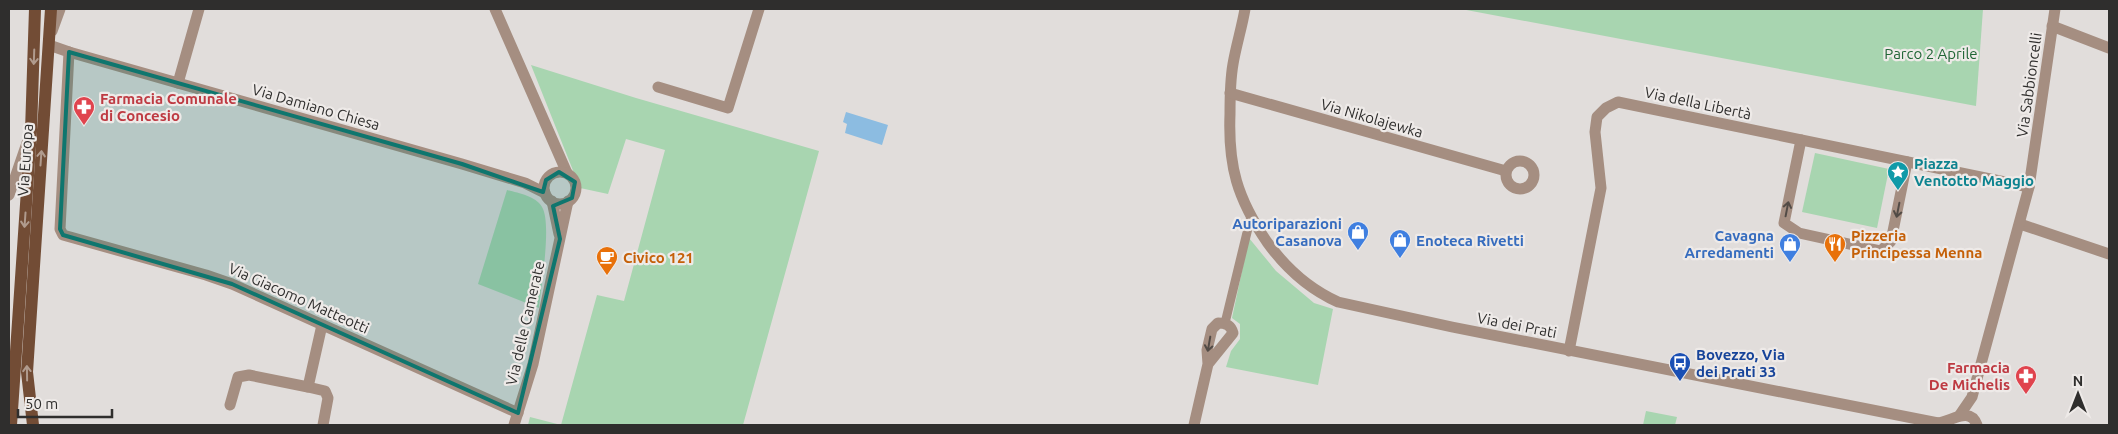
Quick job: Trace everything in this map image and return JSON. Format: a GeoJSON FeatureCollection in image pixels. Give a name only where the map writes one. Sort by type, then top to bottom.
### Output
{"type":"FeatureCollection","features":[{"type":"Feature","properties":{"kind":"main road","name":"Via Europa"},"geometry":{"type":"LineString","coordinates":[[11,425],[31,131],[35,9]]}},
{"type":"Feature","properties":{"kind":"main road","name":"Via Europa"},"geometry":{"type":"LineString","coordinates":[[33,425],[27,372],[51,9]]}},
{"type":"Feature","properties":{"kind":"street"},"geometry":{"type":"LineString","coordinates":[[60,9],[49,41],[69,52]]}},
{"type":"Feature","properties":{"kind":"street"},"geometry":{"type":"LineString","coordinates":[[178,83],[199,9]]}},
{"type":"Feature","properties":{"kind":"street","name":"Via delle Camerate"},"geometry":{"type":"LineString","coordinates":[[495,9],[566,173],[575,182],[576,188],[574,195],[568,201],[533,364],[514,425]]}},
{"type":"Feature","properties":{"kind":"street"},"geometry":{"type":"LineString","coordinates":[[658,87],[728,108],[759,9]]}},
{"type":"Feature","properties":{"kind":"street","name":"Via dei Prati"},"geometry":{"type":"LineString","coordinates":[[1245,9],[1233,66],[1230,93],[1229,145],[1237,186],[1251,216],[1273,251],[1302,280],[1334,300],[1568,351],[1949,422],[1970,416],[1977,424]]}},
{"type":"Feature","properties":{"kind":"street","name":"Via Sabbioncelli"},"geometry":{"type":"LineString","coordinates":[[1977,424],[1972,397],[2029,187],[2055,9]]}},
{"type":"Feature","properties":{"kind":"street"},"geometry":{"type":"LineString","coordinates":[[2052,26],[2109,48]]}},
{"type":"Feature","properties":{"kind":"street","name":"Via Damiano Chiesa"},"geometry":{"type":"LineString","coordinates":[[69,52],[525,184],[549,197]]}},
{"type":"Feature","properties":{"kind":"street","name":"Via Giacomo Matteotti"},"geometry":{"type":"LineString","coordinates":[[69,52],[60,231],[63,235],[219,279],[518,413]]}},
{"type":"Feature","properties":{"kind":"street","name":"Via Nikolajewka"},"geometry":{"type":"LineString","coordinates":[[1230,93],[1506,171]]}},
{"type":"Feature","properties":{"kind":"street","name":"Via della Libertà"},"geometry":{"type":"LineString","coordinates":[[1568,351],[1601,188],[1595,132],[1598,117],[1606,108],[1618,102],[2029,187]]}},
{"type":"Feature","properties":{"kind":"street"},"geometry":{"type":"LineString","coordinates":[[9,195],[31,131]]}},
{"type":"Feature","properties":{"kind":"street"},"geometry":{"type":"LineString","coordinates":[[1801,140],[1784,224],[1798,234],[1881,251],[1891,241],[1907,162]]}},
{"type":"Feature","properties":{"kind":"street","name":"Via delle Camerate"},"geometry":{"type":"LineString","coordinates":[[552,141],[549,197],[560,239]]}},
{"type":"Feature","properties":{"kind":"street"},"geometry":{"type":"LineString","coordinates":[[549,177],[559,172],[566,173]]}},
{"type":"Feature","properties":{"kind":"street","name":"Via Damiano Chiesa"},"geometry":{"type":"LineString","coordinates":[[525,184],[549,177]]}},
{"type":"Feature","properties":{"kind":"street"},"geometry":{"type":"LineString","coordinates":[[549,197],[557,203],[568,201]]}},
{"type":"Feature","properties":{"kind":"street"},"geometry":{"type":"LineString","coordinates":[[1225,323],[1251,216]]}},
{"type":"Feature","properties":{"kind":"street"},"geometry":{"type":"LineString","coordinates":[[2020,224],[2109,254]]}},
{"type":"Feature","properties":{"kind":"street"},"geometry":{"type":"LineString","coordinates":[[1194,425],[1208,364],[1207,350],[1212,329],[1218,323],[1225,323],[1230,326],[1233,333],[1208,364]]}},
{"type":"Feature","properties":{"kind":"street"},"geometry":{"type":"LineString","coordinates":[[308,387],[322,325]]}},
{"type":"Feature","properties":{"kind":"street"},"geometry":{"type":"LineString","coordinates":[[230,406],[238,376],[249,375],[308,387],[325,391],[328,398],[323,425]]}},
{"type":"Feature","properties":{"kind":"street","name":"Via Sabbioncelli"},"geometry":{"type":"LineString","coordinates":[[1949,422],[1972,397]]}},
{"type":"Feature","properties":{"kind":"highlighted area"},"geometry":{"type":"Polygon","coordinates":[[[69,52],[462,164],[543,192],[546,180],[559,172],[575,182],[572,198],[553,206],[560,239],[518,413],[232,284],[63,235],[60,229],[69,52]]]}},
{"type":"Feature","properties":{"kind":"green space","name":"Parco 2 Aprile"},"geometry":{"type":"Polygon","coordinates":[[[1461,9],[1983,9],[1976,106],[1461,9]]]}},
{"type":"Feature","properties":{"kind":"green space"},"geometry":{"type":"Polygon","coordinates":[[[531,65],[636,98],[819,151],[743,425],[561,425],[597,295],[624,301],[665,150],[626,139],[608,194],[580,188],[531,65]]]}},
{"type":"Feature","properties":{"kind":"green space"},"geometry":{"type":"Polygon","coordinates":[[[1815,153],[1889,169],[1877,228],[1802,212],[1815,153]]]}},
{"type":"Feature","properties":{"kind":"green space"},"geometry":{"type":"Polygon","coordinates":[[[507,190],[536,200],[542,207],[545,215],[546,240],[539,308],[478,284],[507,190]]]}},
{"type":"Feature","properties":{"kind":"green space"},"geometry":{"type":"Polygon","coordinates":[[[1249,238],[1276,271],[1314,303],[1333,309],[1318,385],[1226,367],[1231,351],[1240,339],[1240,324],[1232,318],[1249,238]]]}},
{"type":"Feature","properties":{"kind":"green space"},"geometry":{"type":"Polygon","coordinates":[[[1646,411],[1677,417],[1675,425],[1643,425],[1646,411]]]}},
{"type":"Feature","properties":{"kind":"green space"},"geometry":{"type":"Polygon","coordinates":[[[530,417],[561,425],[528,425],[530,417]]]}},
{"type":"Feature","properties":{"kind":"water"},"geometry":{"type":"Polygon","coordinates":[[[846,112],[888,125],[882,145],[845,133],[847,124],[843,122],[846,112]]]}},
{"type":"Feature","properties":{"kind":"place","name":"Farmacia Comunale di Concesio"},"geometry":{"type":"Point","coordinates":[84,126]}},
{"type":"Feature","properties":{"kind":"place","name":"Piazza Ventotto Maggio"},"geometry":{"type":"Point","coordinates":[1898,191]}},
{"type":"Feature","properties":{"kind":"place","name":"Autoriparazioni Casanova"},"geometry":{"type":"Point","coordinates":[1358,251]}},
{"type":"Feature","properties":{"kind":"place","name":"Enoteca Rivetti"},"geometry":{"type":"Point","coordinates":[1400,259]}},
{"type":"Feature","properties":{"kind":"place","name":"Cavagna Arredamenti"},"geometry":{"type":"Point","coordinates":[1790,263]}},
{"type":"Feature","properties":{"kind":"place","name":"Pizzeria Principessa Menna"},"geometry":{"type":"Point","coordinates":[1835,263]}},
{"type":"Feature","properties":{"kind":"place","name":"Civico 121"},"geometry":{"type":"Point","coordinates":[607,276]}},
{"type":"Feature","properties":{"kind":"place","name":"Bovezzo, Via dei Prati 33"},"geometry":{"type":"Point","coordinates":[1680,382]}},
{"type":"Feature","properties":{"kind":"place","name":"Farmacia De Michelis"},"geometry":{"type":"Point","coordinates":[2026,395]}}]}
